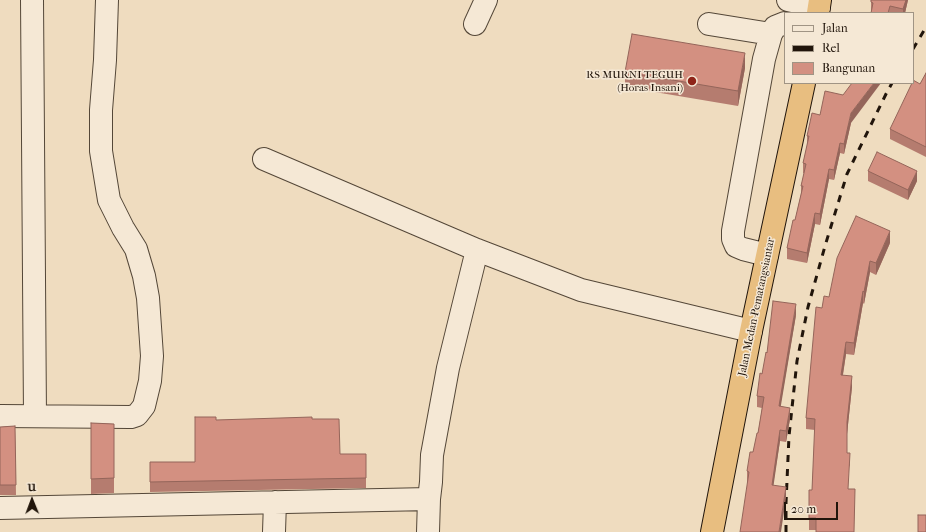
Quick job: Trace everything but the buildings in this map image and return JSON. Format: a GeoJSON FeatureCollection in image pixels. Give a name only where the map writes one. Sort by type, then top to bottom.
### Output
{"type":"FeatureCollection","features":[{"type":"Feature","properties":{"kind":"highway","name":"Jalan Medan-Pematangsiantar"},"geometry":{"type":"LineString","coordinates":[[712,532],[751,331],[804,84]]}},
{"type":"Feature","properties":{"kind":"street"},"geometry":{"type":"LineString","coordinates":[[32,0],[35,416]]}},
{"type":"Feature","properties":{"kind":"street"},"geometry":{"type":"LineString","coordinates":[[0,416],[120,418],[137,415],[144,406],[150,382],[152,356],[148,298],[144,276],[136,249],[123,228],[109,200],[101,151],[101,110],[106,60],[107,0]]}},
{"type":"Feature","properties":{"kind":"street"},"geometry":{"type":"LineString","coordinates":[[475,24],[486,0]]}},
{"type":"Feature","properties":{"kind":"street"},"geometry":{"type":"LineString","coordinates":[[788,0],[819,7]]}},
{"type":"Feature","properties":{"kind":"street"},"geometry":{"type":"LineString","coordinates":[[709,24],[778,28],[764,59],[733,239],[736,246],[767,255]]}},
{"type":"Feature","properties":{"kind":"street"},"geometry":{"type":"LineString","coordinates":[[264,159],[477,250],[581,290],[751,331]]}},
{"type":"Feature","properties":{"kind":"street"},"geometry":{"type":"LineString","coordinates":[[428,532],[428,499],[431,482],[432,455],[448,368],[477,250]]}},
{"type":"Feature","properties":{"kind":"street"},"geometry":{"type":"LineString","coordinates":[[0,508],[428,499]]}},
{"type":"Feature","properties":{"kind":"street"},"geometry":{"type":"LineString","coordinates":[[274,502],[274,532]]}},
{"type":"Feature","properties":{"kind":"railway"},"geometry":{"type":"LineString","coordinates":[[914,47],[926,27]]}},
{"type":"Feature","properties":{"kind":"railway"},"geometry":{"type":"LineString","coordinates":[[786,532],[789,436],[797,361],[808,307],[847,174],[891,84]]}},
{"type":"Feature","properties":{"kind":"place","name":"RS MURNI TEGUH (Horas Insani)"},"geometry":{"type":"Point","coordinates":[692,81]}}]}
